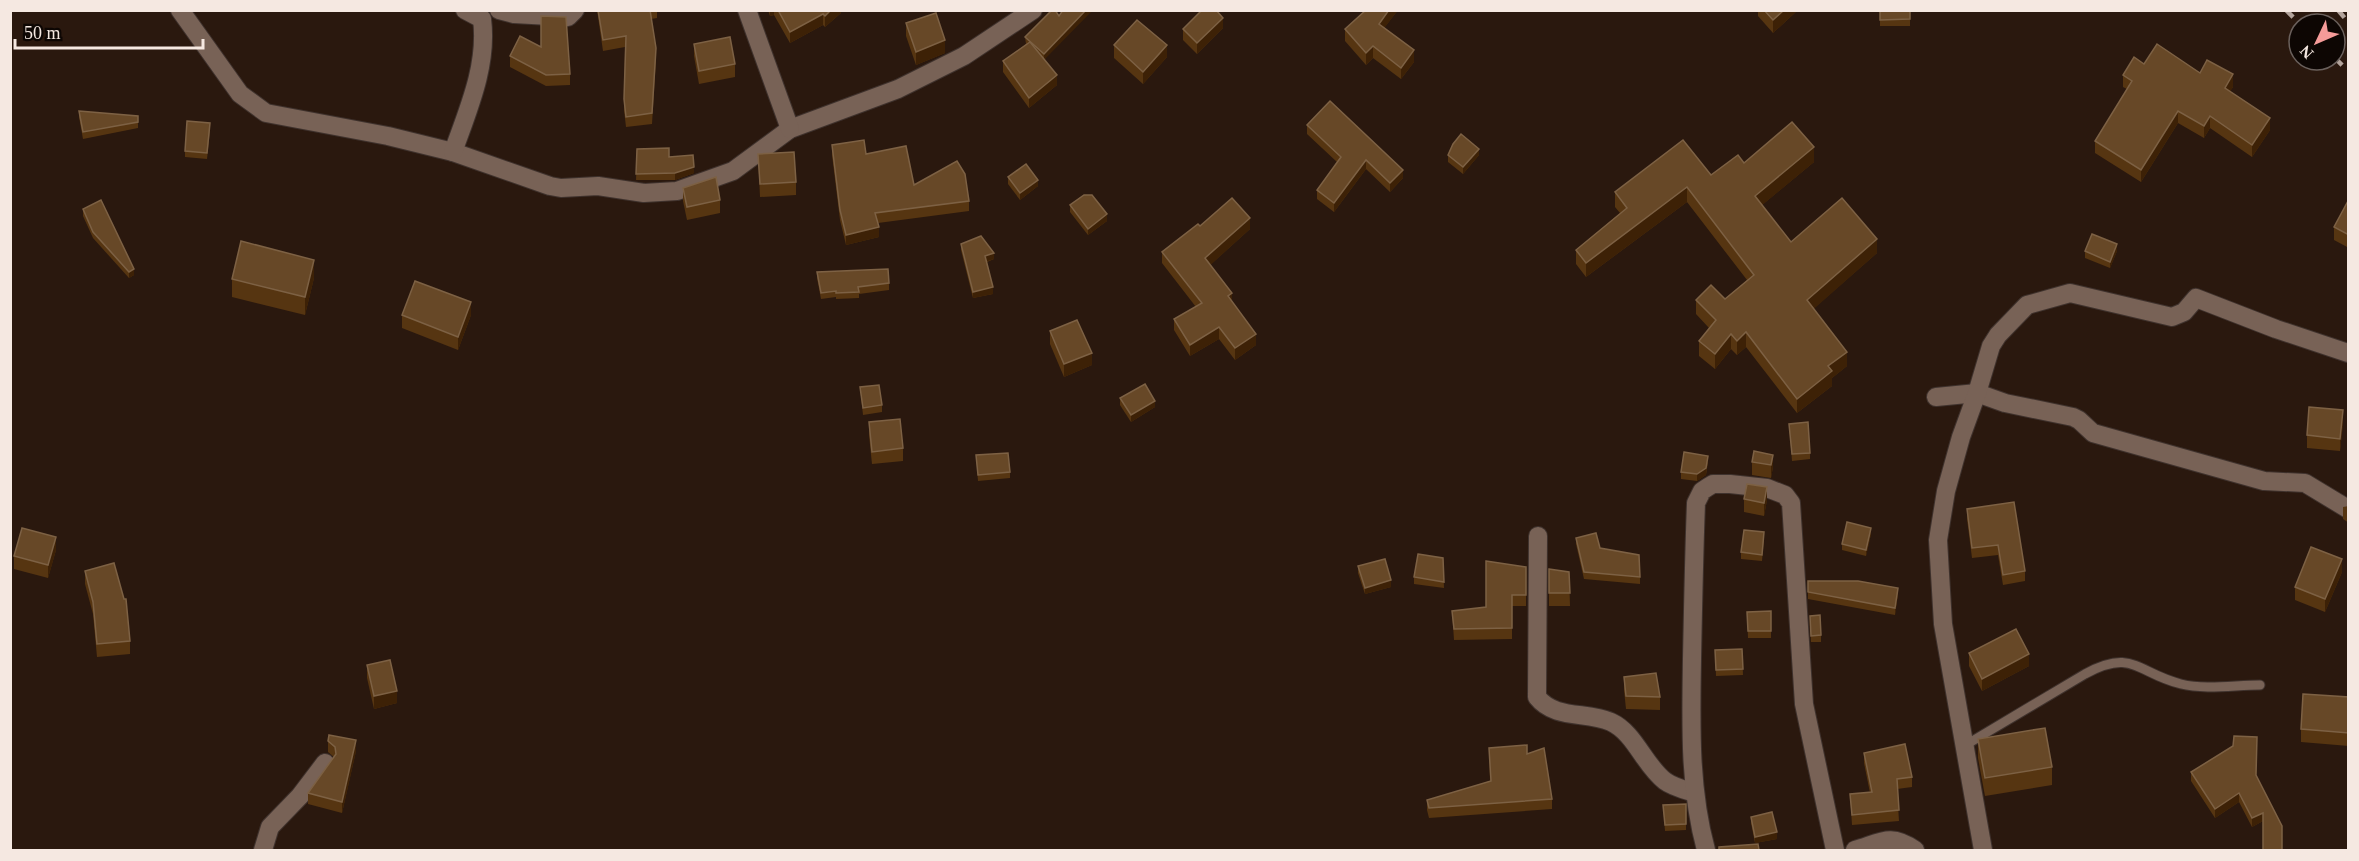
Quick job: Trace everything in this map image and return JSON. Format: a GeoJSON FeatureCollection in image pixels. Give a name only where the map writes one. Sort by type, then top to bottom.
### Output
{"type":"FeatureCollection","features":[{"type":"Feature","properties":{"kind":"street"},"geometry":{"type":"LineString","coordinates":[[180,10],[240,94],[266,113],[388,136],[453,152],[550,186],[561,188],[598,186],[644,193],[677,191],[733,171],[790,129],[897,89],[964,57],[1033,10]]}},
{"type":"Feature","properties":{"kind":"street"},"geometry":{"type":"LineString","coordinates":[[499,10],[514,14],[568,17],[575,10]]}},
{"type":"Feature","properties":{"kind":"street"},"geometry":{"type":"LineString","coordinates":[[747,10],[790,129]]}},
{"type":"Feature","properties":{"kind":"street"},"geometry":{"type":"LineString","coordinates":[[453,152],[479,75],[483,28],[482,19],[475,12]]}},
{"type":"Feature","properties":{"kind":"street"},"geometry":{"type":"LineString","coordinates":[[1983,850],[1943,624],[1938,540],[1946,491],[1961,437],[1994,341],[2027,305],[2070,293],[2172,317],[2184,312],[2196,298],[2276,329],[2349,353]]}},
{"type":"Feature","properties":{"kind":"street"},"geometry":{"type":"LineString","coordinates":[[1936,397],[1977,393],[2006,403],[2073,417],[2093,433],[2264,482],[2305,483],[2349,509]]}},
{"type":"Feature","properties":{"kind":"street"},"geometry":{"type":"LineString","coordinates":[[1706,850],[1692,774],[1691,709],[1695,503],[1702,491],[1713,484],[1767,488],[1785,495],[1791,503],[1804,704],[1835,850]]}},
{"type":"Feature","properties":{"kind":"street"},"geometry":{"type":"LineString","coordinates":[[1538,536],[1537,697],[1543,704],[1557,711],[1610,722],[1623,730],[1665,781],[1695,793]]}},
{"type":"Feature","properties":{"kind":"street"},"geometry":{"type":"LineString","coordinates":[[263,850],[270,827],[300,796],[325,763]]}},
{"type":"Feature","properties":{"kind":"street"},"geometry":{"type":"LineString","coordinates":[[1855,850],[1890,839],[1901,841],[1915,850]]}},
{"type":"Feature","properties":{"kind":"lane"},"geometry":{"type":"LineString","coordinates":[[1964,746],[2101,665],[2118,661],[2138,665],[2179,684],[2193,686],[2260,685]]}},
{"type":"Feature","properties":{"kind":"building"},"geometry":{"type":"Polygon","coordinates":[[[598,10],[650,10],[656,48],[652,113],[626,117],[624,99],[626,36],[603,40],[598,10]]]}},
{"type":"Feature","properties":{"kind":"building"},"geometry":{"type":"Polygon","coordinates":[[[778,10],[831,10],[825,16],[823,14],[790,32],[778,10]]]}},
{"type":"Feature","properties":{"kind":"building"},"geometry":{"type":"Polygon","coordinates":[[[1052,10],[1055,10],[1059,16],[1063,10],[1086,10],[1044,54],[1025,37],[1052,10]]]}},
{"type":"Feature","properties":{"kind":"building"},"geometry":{"type":"Polygon","coordinates":[[[1202,10],[1216,10],[1223,18],[1197,43],[1183,29],[1202,10]]]}},
{"type":"Feature","properties":{"kind":"building"},"geometry":{"type":"Polygon","coordinates":[[[1366,10],[1389,10],[1379,24],[1414,50],[1401,68],[1373,46],[1366,53],[1345,29],[1366,10]]]}},
{"type":"Feature","properties":{"kind":"building"},"geometry":{"type":"Polygon","coordinates":[[[1764,10],[1784,10],[1773,20],[1764,10]]]}},
{"type":"Feature","properties":{"kind":"building"},"geometry":{"type":"Polygon","coordinates":[[[1880,10],[1910,10],[1910,19],[1880,20],[1880,10]]]}},
{"type":"Feature","properties":{"kind":"building"},"geometry":{"type":"Polygon","coordinates":[[[936,13],[945,40],[916,52],[906,23],[936,13]]]}},
{"type":"Feature","properties":{"kind":"building"},"geometry":{"type":"Polygon","coordinates":[[[541,16],[566,17],[570,74],[546,75],[510,56],[520,36],[541,47],[541,16]]]}},
{"type":"Feature","properties":{"kind":"building"},"geometry":{"type":"Polygon","coordinates":[[[1137,20],[1167,45],[1143,72],[1114,45],[1137,20]]]}},
{"type":"Feature","properties":{"kind":"building"},"geometry":{"type":"Polygon","coordinates":[[[730,37],[735,64],[699,71],[694,44],[730,37]]]}},
{"type":"Feature","properties":{"kind":"building"},"geometry":{"type":"Polygon","coordinates":[[[1030,42],[1057,75],[1029,98],[1003,61],[1030,42]]]}},
{"type":"Feature","properties":{"kind":"building"},"geometry":{"type":"Polygon","coordinates":[[[2157,44],[2200,73],[2207,60],[2233,74],[2225,88],[2270,118],[2252,145],[2210,116],[2204,126],[2178,111],[2141,170],[2095,141],[2132,81],[2123,75],[2134,57],[2144,64],[2157,44]]]}},
{"type":"Feature","properties":{"kind":"building"},"geometry":{"type":"Polygon","coordinates":[[[1330,101],[1403,170],[1390,183],[1366,160],[1334,203],[1317,190],[1341,157],[1307,125],[1330,101]]]}},
{"type":"Feature","properties":{"kind":"building"},"geometry":{"type":"Polygon","coordinates":[[[79,111],[138,116],[138,122],[83,132],[79,111]]]}},
{"type":"Feature","properties":{"kind":"building"},"geometry":{"type":"Polygon","coordinates":[[[187,121],[210,123],[207,153],[185,151],[187,121]]]}},
{"type":"Feature","properties":{"kind":"building"},"geometry":{"type":"Polygon","coordinates":[[[1792,122],[1814,147],[1755,196],[1791,242],[1842,198],[1877,239],[1807,300],[1847,352],[1828,366],[1832,371],[1797,399],[1746,332],[1737,341],[1731,334],[1715,354],[1699,341],[1716,320],[1696,300],[1711,285],[1725,299],[1754,275],[1687,187],[1586,263],[1576,250],[1627,208],[1615,192],[1683,140],[1711,175],[1738,155],[1744,163],[1792,122]]]}},
{"type":"Feature","properties":{"kind":"building"},"geometry":{"type":"Polygon","coordinates":[[[1461,134],[1479,149],[1463,167],[1448,155],[1461,134]]]}},
{"type":"Feature","properties":{"kind":"building"},"geometry":{"type":"Polygon","coordinates":[[[864,140],[866,154],[906,146],[914,185],[957,161],[965,174],[969,201],[875,213],[879,227],[846,235],[840,210],[832,145],[864,140]]]}},
{"type":"Feature","properties":{"kind":"building"},"geometry":{"type":"Polygon","coordinates":[[[669,148],[669,157],[693,155],[694,167],[675,173],[636,174],[637,149],[669,148]]]}},
{"type":"Feature","properties":{"kind":"building"},"geometry":{"type":"Polygon","coordinates":[[[794,152],[796,182],[760,184],[758,154],[794,152]]]}},
{"type":"Feature","properties":{"kind":"building"},"geometry":{"type":"Polygon","coordinates":[[[1026,164],[1038,180],[1020,193],[1008,177],[1026,164]]]}},
{"type":"Feature","properties":{"kind":"building"},"geometry":{"type":"Polygon","coordinates":[[[716,177],[720,200],[687,207],[683,188],[716,177]]]}},
{"type":"Feature","properties":{"kind":"building"},"geometry":{"type":"Polygon","coordinates":[[[1084,195],[1092,195],[1107,214],[1088,229],[1070,205],[1084,195]]]}},
{"type":"Feature","properties":{"kind":"building"},"geometry":{"type":"Polygon","coordinates":[[[1232,198],[1250,218],[1205,258],[1232,293],[1228,296],[1256,334],[1235,348],[1219,327],[1190,345],[1174,319],[1202,303],[1162,252],[1198,224],[1200,226],[1232,198]]]}},
{"type":"Feature","properties":{"kind":"building"},"geometry":{"type":"Polygon","coordinates":[[[101,200],[134,269],[129,272],[93,232],[83,209],[101,200]]]}},
{"type":"Feature","properties":{"kind":"building"},"geometry":{"type":"Polygon","coordinates":[[[2349,201],[2349,235],[2334,227],[2349,201]]]}},
{"type":"Feature","properties":{"kind":"building"},"geometry":{"type":"Polygon","coordinates":[[[2092,234],[2117,244],[2110,262],[2085,251],[2092,234]]]}},
{"type":"Feature","properties":{"kind":"building"},"geometry":{"type":"Polygon","coordinates":[[[981,236],[994,253],[985,256],[993,287],[973,292],[961,244],[981,236]]]}},
{"type":"Feature","properties":{"kind":"building"},"geometry":{"type":"Polygon","coordinates":[[[241,241],[314,260],[305,297],[232,279],[241,241]]]}},
{"type":"Feature","properties":{"kind":"building"},"geometry":{"type":"Polygon","coordinates":[[[888,269],[889,283],[858,287],[859,292],[821,293],[817,272],[888,269]]]}},
{"type":"Feature","properties":{"kind":"building"},"geometry":{"type":"Polygon","coordinates":[[[415,281],[471,302],[458,337],[402,315],[415,281]]]}},
{"type":"Feature","properties":{"kind":"building"},"geometry":{"type":"Polygon","coordinates":[[[1077,320],[1092,353],[1064,364],[1050,331],[1077,320]]]}},
{"type":"Feature","properties":{"kind":"building"},"geometry":{"type":"Polygon","coordinates":[[[1145,384],[1155,401],[1131,415],[1120,398],[1145,384]]]}},
{"type":"Feature","properties":{"kind":"building"},"geometry":{"type":"Polygon","coordinates":[[[879,385],[882,405],[863,408],[860,387],[879,385]]]}},
{"type":"Feature","properties":{"kind":"building"},"geometry":{"type":"Polygon","coordinates":[[[2309,407],[2343,410],[2340,439],[2307,435],[2309,407]]]}},
{"type":"Feature","properties":{"kind":"building"},"geometry":{"type":"Polygon","coordinates":[[[900,419],[903,448],[872,452],[869,422],[900,419]]]}},
{"type":"Feature","properties":{"kind":"building"},"geometry":{"type":"Polygon","coordinates":[[[1808,422],[1810,453],[1792,454],[1789,424],[1808,422]]]}},
{"type":"Feature","properties":{"kind":"building"},"geometry":{"type":"Polygon","coordinates":[[[1754,451],[1773,455],[1771,465],[1752,462],[1754,451]]]}},
{"type":"Feature","properties":{"kind":"building"},"geometry":{"type":"Polygon","coordinates":[[[1684,452],[1708,456],[1706,468],[1697,474],[1681,472],[1684,452]]]}},
{"type":"Feature","properties":{"kind":"building"},"geometry":{"type":"Polygon","coordinates":[[[1008,453],[1010,472],[978,475],[976,455],[1008,453]]]}},
{"type":"Feature","properties":{"kind":"building"},"geometry":{"type":"Polygon","coordinates":[[[1747,484],[1767,487],[1764,503],[1744,499],[1747,484]]]}},
{"type":"Feature","properties":{"kind":"building"},"geometry":{"type":"Polygon","coordinates":[[[2014,502],[2025,571],[2003,575],[1998,545],[1972,548],[1967,509],[2014,502]]]}},
{"type":"Feature","properties":{"kind":"building"},"geometry":{"type":"Polygon","coordinates":[[[1847,522],[1871,528],[1866,550],[1842,544],[1847,522]]]}},
{"type":"Feature","properties":{"kind":"building"},"geometry":{"type":"Polygon","coordinates":[[[22,528],[56,537],[48,565],[14,556],[22,528]]]}},
{"type":"Feature","properties":{"kind":"building"},"geometry":{"type":"Polygon","coordinates":[[[1744,530],[1764,532],[1762,555],[1741,552],[1744,530]]]}},
{"type":"Feature","properties":{"kind":"building"},"geometry":{"type":"Polygon","coordinates":[[[1596,533],[1600,548],[1639,555],[1640,577],[1584,572],[1576,538],[1596,533]]]}},
{"type":"Feature","properties":{"kind":"building"},"geometry":{"type":"Polygon","coordinates":[[[2311,547],[2342,559],[2325,599],[2295,587],[2311,547]]]}},
{"type":"Feature","properties":{"kind":"building"},"geometry":{"type":"Polygon","coordinates":[[[1418,554],[1443,558],[1444,582],[1414,577],[1418,554]]]}},
{"type":"Feature","properties":{"kind":"building"},"geometry":{"type":"Polygon","coordinates":[[[1385,559],[1391,580],[1365,588],[1358,566],[1385,559]]]}},
{"type":"Feature","properties":{"kind":"building"},"geometry":{"type":"Polygon","coordinates":[[[1486,561],[1526,567],[1526,595],[1512,595],[1512,628],[1454,629],[1452,611],[1486,607],[1486,561]]]}},
{"type":"Feature","properties":{"kind":"building"},"geometry":{"type":"Polygon","coordinates":[[[114,563],[124,599],[126,599],[130,641],[97,644],[93,602],[85,571],[114,563]]]}},
{"type":"Feature","properties":{"kind":"building"},"geometry":{"type":"Polygon","coordinates":[[[1549,569],[1569,572],[1570,593],[1549,593],[1549,569]]]}},
{"type":"Feature","properties":{"kind":"building"},"geometry":{"type":"Polygon","coordinates":[[[1808,581],[1858,581],[1898,588],[1895,608],[1808,592],[1808,581]]]}},
{"type":"Feature","properties":{"kind":"building"},"geometry":{"type":"Polygon","coordinates":[[[1771,611],[1771,631],[1748,631],[1747,612],[1771,611]]]}},
{"type":"Feature","properties":{"kind":"building"},"geometry":{"type":"Polygon","coordinates":[[[1820,615],[1821,635],[1811,636],[1810,616],[1820,615]]]}},
{"type":"Feature","properties":{"kind":"building"},"geometry":{"type":"Polygon","coordinates":[[[2016,629],[2029,654],[1982,679],[1969,653],[2016,629]]]}},
{"type":"Feature","properties":{"kind":"building"},"geometry":{"type":"Polygon","coordinates":[[[1742,649],[1743,669],[1716,670],[1715,650],[1742,649]]]}},
{"type":"Feature","properties":{"kind":"building"},"geometry":{"type":"Polygon","coordinates":[[[390,660],[397,691],[374,696],[367,665],[390,660]]]}},
{"type":"Feature","properties":{"kind":"building"},"geometry":{"type":"Polygon","coordinates":[[[1656,673],[1660,697],[1626,696],[1624,677],[1656,673]]]}},
{"type":"Feature","properties":{"kind":"building"},"geometry":{"type":"Polygon","coordinates":[[[2303,694],[2349,697],[2349,733],[2301,729],[2303,694]]]}},
{"type":"Feature","properties":{"kind":"building"},"geometry":{"type":"Polygon","coordinates":[[[2045,728],[2052,767],[1985,778],[1978,739],[2045,728]]]}},
{"type":"Feature","properties":{"kind":"building"},"geometry":{"type":"Polygon","coordinates":[[[329,735],[356,740],[342,802],[308,793],[336,754],[335,747],[328,741],[329,735]]]}},
{"type":"Feature","properties":{"kind":"building"},"geometry":{"type":"Polygon","coordinates":[[[2234,736],[2257,737],[2256,775],[2282,826],[2282,850],[2263,850],[2263,813],[2252,818],[2239,793],[2215,809],[2191,772],[2233,746],[2234,736]]]}},
{"type":"Feature","properties":{"kind":"building"},"geometry":{"type":"Polygon","coordinates":[[[1905,744],[1912,777],[1897,779],[1899,810],[1852,815],[1850,794],[1872,792],[1864,753],[1905,744]]]}},
{"type":"Feature","properties":{"kind":"building"},"geometry":{"type":"Polygon","coordinates":[[[1527,745],[1527,754],[1544,748],[1552,799],[1429,808],[1427,800],[1491,781],[1489,748],[1527,745]]]}},
{"type":"Feature","properties":{"kind":"building"},"geometry":{"type":"Polygon","coordinates":[[[1686,804],[1686,824],[1665,825],[1663,805],[1686,804]]]}},
{"type":"Feature","properties":{"kind":"building"},"geometry":{"type":"Polygon","coordinates":[[[1772,812],[1777,832],[1755,837],[1751,817],[1772,812]]]}},
{"type":"Feature","properties":{"kind":"building"},"geometry":{"type":"Polygon","coordinates":[[[1758,844],[1759,850],[1719,850],[1719,847],[1758,844]]]}},
{"type":"Feature","properties":{"kind":"railway"},"geometry":{"type":"LineString","coordinates":[[2338,10],[2348,22]]}}]}
